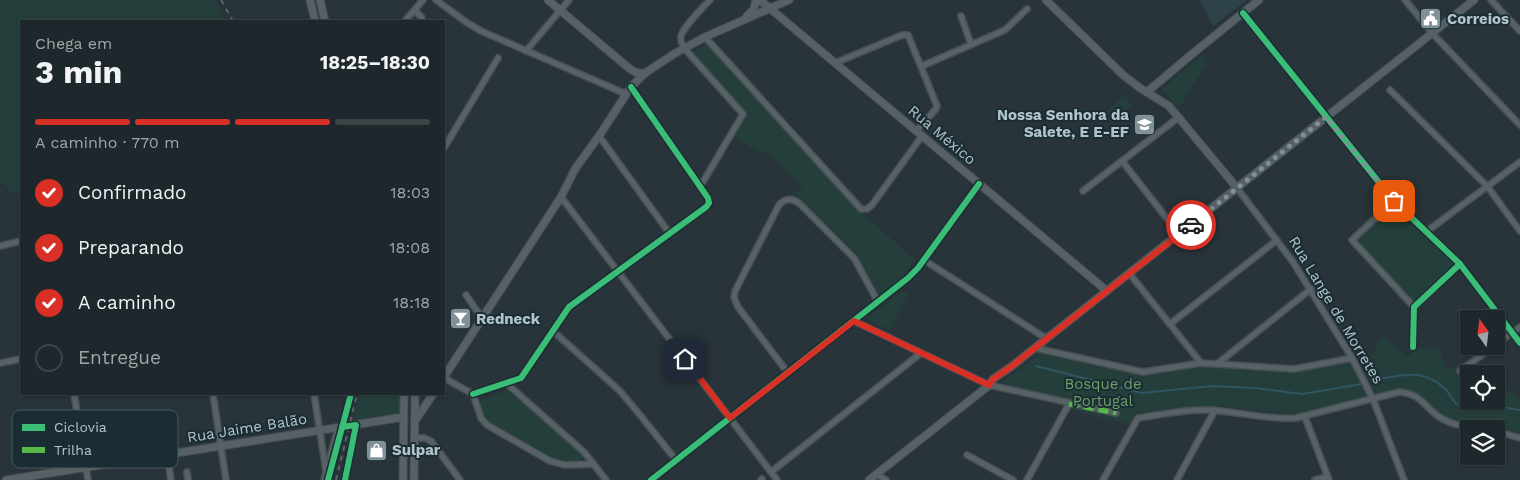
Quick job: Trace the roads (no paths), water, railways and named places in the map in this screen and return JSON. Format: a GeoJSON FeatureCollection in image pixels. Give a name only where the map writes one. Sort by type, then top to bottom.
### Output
{"type":"FeatureCollection","features":[{"type":"Feature","properties":{"kind":"main road"},"geometry":{"type":"LineString","coordinates":[[310,0],[315,20]]}},
{"type":"Feature","properties":{"kind":"main road"},"geometry":{"type":"LineString","coordinates":[[320,0],[325,20]]}},
{"type":"Feature","properties":{"kind":"main road"},"geometry":{"type":"LineString","coordinates":[[548,0],[630,69],[637,73],[645,73]]}},
{"type":"Feature","properties":{"kind":"main road"},"geometry":{"type":"LineString","coordinates":[[743,20],[754,9],[756,0]]}},
{"type":"Feature","properties":{"kind":"main road","name":"Rua México"},"geometry":{"type":"LineString","coordinates":[[760,0],[1107,291]]}},
{"type":"Feature","properties":{"kind":"main road"},"geometry":{"type":"LineString","coordinates":[[445,376],[560,197],[571,174],[631,87],[645,73],[684,48],[789,0]]}},
{"type":"Feature","properties":{"kind":"main road","name":"Rua Lange de Morretes"},"geometry":{"type":"LineString","coordinates":[[1046,0],[1113,66],[1131,81],[1165,103],[1179,117],[1237,188]]}},
{"type":"Feature","properties":{"kind":"main road"},"geometry":{"type":"LineString","coordinates":[[1147,92],[1259,0]]}},
{"type":"Feature","properties":{"kind":"main road"},"geometry":{"type":"LineString","coordinates":[[869,480],[989,385],[1007,373],[1012,366],[1474,0]]}},
{"type":"Feature","properties":{"kind":"main road"},"geometry":{"type":"LineString","coordinates":[[630,69],[633,78],[631,87]]}},
{"type":"Feature","properties":{"kind":"main road"},"geometry":{"type":"LineString","coordinates":[[403,480],[404,395]]}},
{"type":"Feature","properties":{"kind":"main road"},"geometry":{"type":"LineString","coordinates":[[414,480],[415,395]]}},
{"type":"Feature","properties":{"kind":"main road"},"geometry":{"type":"LineString","coordinates":[[414,422],[432,395]]}},
{"type":"Feature","properties":{"kind":"main road","name":"Rua Jaime Balão"},"geometry":{"type":"LineString","coordinates":[[178,453],[404,417]]}},
{"type":"Feature","properties":{"kind":"main road","name":"Rua Jaime Balão"},"geometry":{"type":"LineString","coordinates":[[6,480],[80,468]]}},
{"type":"Feature","properties":{"kind":"main road"},"geometry":{"type":"LineString","coordinates":[[403,468],[409,475],[414,472]]}},
{"type":"Feature","properties":{"kind":"street"},"geometry":{"type":"LineString","coordinates":[[406,20],[423,0]]}},
{"type":"Feature","properties":{"kind":"street"},"geometry":{"type":"LineString","coordinates":[[436,0],[473,27],[626,94]]}},
{"type":"Feature","properties":{"kind":"street"},"geometry":{"type":"LineString","coordinates":[[526,51],[569,0]]}},
{"type":"Feature","properties":{"kind":"street"},"geometry":{"type":"LineString","coordinates":[[700,187],[743,114],[684,48],[680,38],[681,34],[710,0]]}},
{"type":"Feature","properties":{"kind":"street"},"geometry":{"type":"LineString","coordinates":[[1405,0],[1432,34],[1520,125]]}},
{"type":"Feature","properties":{"kind":"street"},"geometry":{"type":"LineString","coordinates":[[1491,0],[1520,31]]}},
{"type":"Feature","properties":{"kind":"street"},"geometry":{"type":"LineString","coordinates":[[922,66],[1005,30],[1027,9]]}},
{"type":"Feature","properties":{"kind":"street"},"geometry":{"type":"LineString","coordinates":[[414,10],[422,18],[421,20]]}},
{"type":"Feature","properties":{"kind":"street"},"geometry":{"type":"LineString","coordinates":[[1243,13],[1394,201],[1460,264],[1520,343]]}},
{"type":"Feature","properties":{"kind":"street"},"geometry":{"type":"LineString","coordinates":[[961,16],[971,44]]}},
{"type":"Feature","properties":{"kind":"street"},"geometry":{"type":"LineString","coordinates":[[705,37],[859,207],[864,210],[872,205],[937,106],[922,66],[909,37],[905,34],[835,63]]}},
{"type":"Feature","properties":{"kind":"street"},"geometry":{"type":"LineString","coordinates":[[445,146],[498,58]]}},
{"type":"Feature","properties":{"kind":"street"},"geometry":{"type":"LineString","coordinates":[[473,394],[521,378],[569,307],[670,234],[709,203],[708,198],[631,87]]}},
{"type":"Feature","properties":{"kind":"street"},"geometry":{"type":"LineString","coordinates":[[1390,90],[1488,186],[1520,231]]}},
{"type":"Feature","properties":{"kind":"street"},"geometry":{"type":"LineString","coordinates":[[1083,191],[1179,117]]}},
{"type":"Feature","properties":{"kind":"street"},"geometry":{"type":"LineString","coordinates":[[599,136],[670,234]]}},
{"type":"Feature","properties":{"kind":"street"},"geometry":{"type":"LineString","coordinates":[[1122,161],[1179,234]]}},
{"type":"Feature","properties":{"kind":"street"},"geometry":{"type":"LineString","coordinates":[[1426,232],[1520,162]]}},
{"type":"Feature","properties":{"kind":"street"},"geometry":{"type":"LineString","coordinates":[[651,480],[908,278],[924,260],[979,184]]}},
{"type":"Feature","properties":{"kind":"street","name":"Rua Lange de Morretes"},"geometry":{"type":"LineString","coordinates":[[1237,188],[1277,240],[1311,289],[1352,358],[1373,399],[1404,480]]}},
{"type":"Feature","properties":{"kind":"street"},"geometry":{"type":"LineString","coordinates":[[560,197],[777,480]]}},
{"type":"Feature","properties":{"kind":"street"},"geometry":{"type":"LineString","coordinates":[[788,373],[738,307],[734,297],[735,291],[782,201],[791,199],[799,202],[850,253],[858,263],[878,302]]}},
{"type":"Feature","properties":{"kind":"street"},"geometry":{"type":"LineString","coordinates":[[1394,201],[1352,240],[1414,307],[1413,347]]}},
{"type":"Feature","properties":{"kind":"street"},"geometry":{"type":"LineString","coordinates":[[1170,324],[1277,240]]}},
{"type":"Feature","properties":{"kind":"street"},"geometry":{"type":"LineString","coordinates":[[0,246],[20,242]]}},
{"type":"Feature","properties":{"kind":"street"},"geometry":{"type":"LineString","coordinates":[[924,260],[1047,339]]}},
{"type":"Feature","properties":{"kind":"street"},"geometry":{"type":"LineString","coordinates":[[1414,307],[1460,264]]}},
{"type":"Feature","properties":{"kind":"street"},"geometry":{"type":"LineString","coordinates":[[1129,274],[1201,363]]}},
{"type":"Feature","properties":{"kind":"street"},"geometry":{"type":"LineString","coordinates":[[1216,364],[1311,289]]}},
{"type":"Feature","properties":{"kind":"street"},"geometry":{"type":"LineString","coordinates":[[466,295],[482,318]]}},
{"type":"Feature","properties":{"kind":"street"},"geometry":{"type":"LineString","coordinates":[[854,321],[989,385],[1116,413]]}},
{"type":"Feature","properties":{"kind":"street"},"geometry":{"type":"LineString","coordinates":[[1505,338],[1520,327]]}},
{"type":"Feature","properties":{"kind":"street"},"geometry":{"type":"LineString","coordinates":[[553,331],[620,391],[676,460]]}},
{"type":"Feature","properties":{"kind":"street"},"geometry":{"type":"LineString","coordinates":[[1035,348],[1143,372],[1201,363],[1294,369],[1352,358]]}},
{"type":"Feature","properties":{"kind":"street"},"geometry":{"type":"LineString","coordinates":[[771,472],[921,352]]}},
{"type":"Feature","properties":{"kind":"street"},"geometry":{"type":"LineString","coordinates":[[1468,365],[1482,355]]}},
{"type":"Feature","properties":{"kind":"street"},"geometry":{"type":"LineString","coordinates":[[0,362],[20,359]]}},
{"type":"Feature","properties":{"kind":"street"},"geometry":{"type":"LineString","coordinates":[[445,379],[473,394],[481,418],[487,425],[543,458],[565,465],[594,464]]}},
{"type":"Feature","properties":{"kind":"street"},"geometry":{"type":"LineString","coordinates":[[506,383],[582,450],[606,480]]}},
{"type":"Feature","properties":{"kind":"street"},"geometry":{"type":"LineString","coordinates":[[1103,480],[1138,418],[1198,410],[1215,410],[1279,418],[1305,417],[1395,393],[1411,394],[1422,400],[1442,419],[1460,426]]}},
{"type":"Feature","properties":{"kind":"street"},"geometry":{"type":"LineString","coordinates":[[74,395],[77,410]]}},
{"type":"Feature","properties":{"kind":"street"},"geometry":{"type":"LineString","coordinates":[[213,395],[226,480]]}},
{"type":"Feature","properties":{"kind":"street"},"geometry":{"type":"LineString","coordinates":[[314,395],[326,471]]}},
{"type":"Feature","properties":{"kind":"street"},"geometry":{"type":"LineString","coordinates":[[1027,480],[1069,404]]}},
{"type":"Feature","properties":{"kind":"street"},"geometry":{"type":"LineString","coordinates":[[1177,480],[1215,410]]}},
{"type":"Feature","properties":{"kind":"street"},"geometry":{"type":"LineString","coordinates":[[1305,417],[1328,478],[1315,480]]}},
{"type":"Feature","properties":{"kind":"street"},"geometry":{"type":"LineString","coordinates":[[344,480],[356,425]]}},
{"type":"Feature","properties":{"kind":"street"},"geometry":{"type":"LineString","coordinates":[[324,480],[338,428]]}},
{"type":"Feature","properties":{"kind":"street"},"geometry":{"type":"LineString","coordinates":[[1505,434],[1520,438]]}},
{"type":"Feature","properties":{"kind":"street"},"geometry":{"type":"LineString","coordinates":[[415,438],[424,438],[431,441],[460,480]]}},
{"type":"Feature","properties":{"kind":"street"},"geometry":{"type":"LineString","coordinates":[[967,455],[1013,480]]}},
{"type":"Feature","properties":{"kind":"street"},"geometry":{"type":"LineString","coordinates":[[186,472],[188,480]]}},
{"type":"Feature","properties":{"kind":"street"},"geometry":{"type":"LineString","coordinates":[[876,474],[886,480]]}},
{"type":"Feature","properties":{"kind":"waterway"},"geometry":{"type":"LineString","coordinates":[[1036,366],[1142,393],[1212,386],[1255,388],[1302,394],[1362,384]]}},
{"type":"Feature","properties":{"kind":"waterway"},"geometry":{"type":"LineString","coordinates":[[1378,379],[1405,375],[1422,376],[1437,382],[1447,391],[1455,403],[1459,405],[1488,410],[1495,406],[1520,410]]}},
{"type":"Feature","properties":{"kind":"railway"},"geometry":{"type":"LineString","coordinates":[[221,0],[232,20]]}},
{"type":"Feature","properties":{"kind":"railway"},"geometry":{"type":"LineString","coordinates":[[336,480],[357,395]]}},
{"type":"Feature","properties":{"kind":"place","name":"Correios"},"geometry":{"type":"Point","coordinates":[1431,19]}},
{"type":"Feature","properties":{"kind":"place","name":"Nossa Senhora da Salete, E E-EF"},"geometry":{"type":"Point","coordinates":[1145,124]}},
{"type":"Feature","properties":{"kind":"place","name":"Redneck"},"geometry":{"type":"Point","coordinates":[460,319]}},
{"type":"Feature","properties":{"kind":"place","name":"Sulpar"},"geometry":{"type":"Point","coordinates":[376,450]}},
{"type":"Feature","properties":{"kind":"park label","name":"Bosque de Portugal"},"geometry":{"type":"Point","coordinates":[1103,392]}}]}
